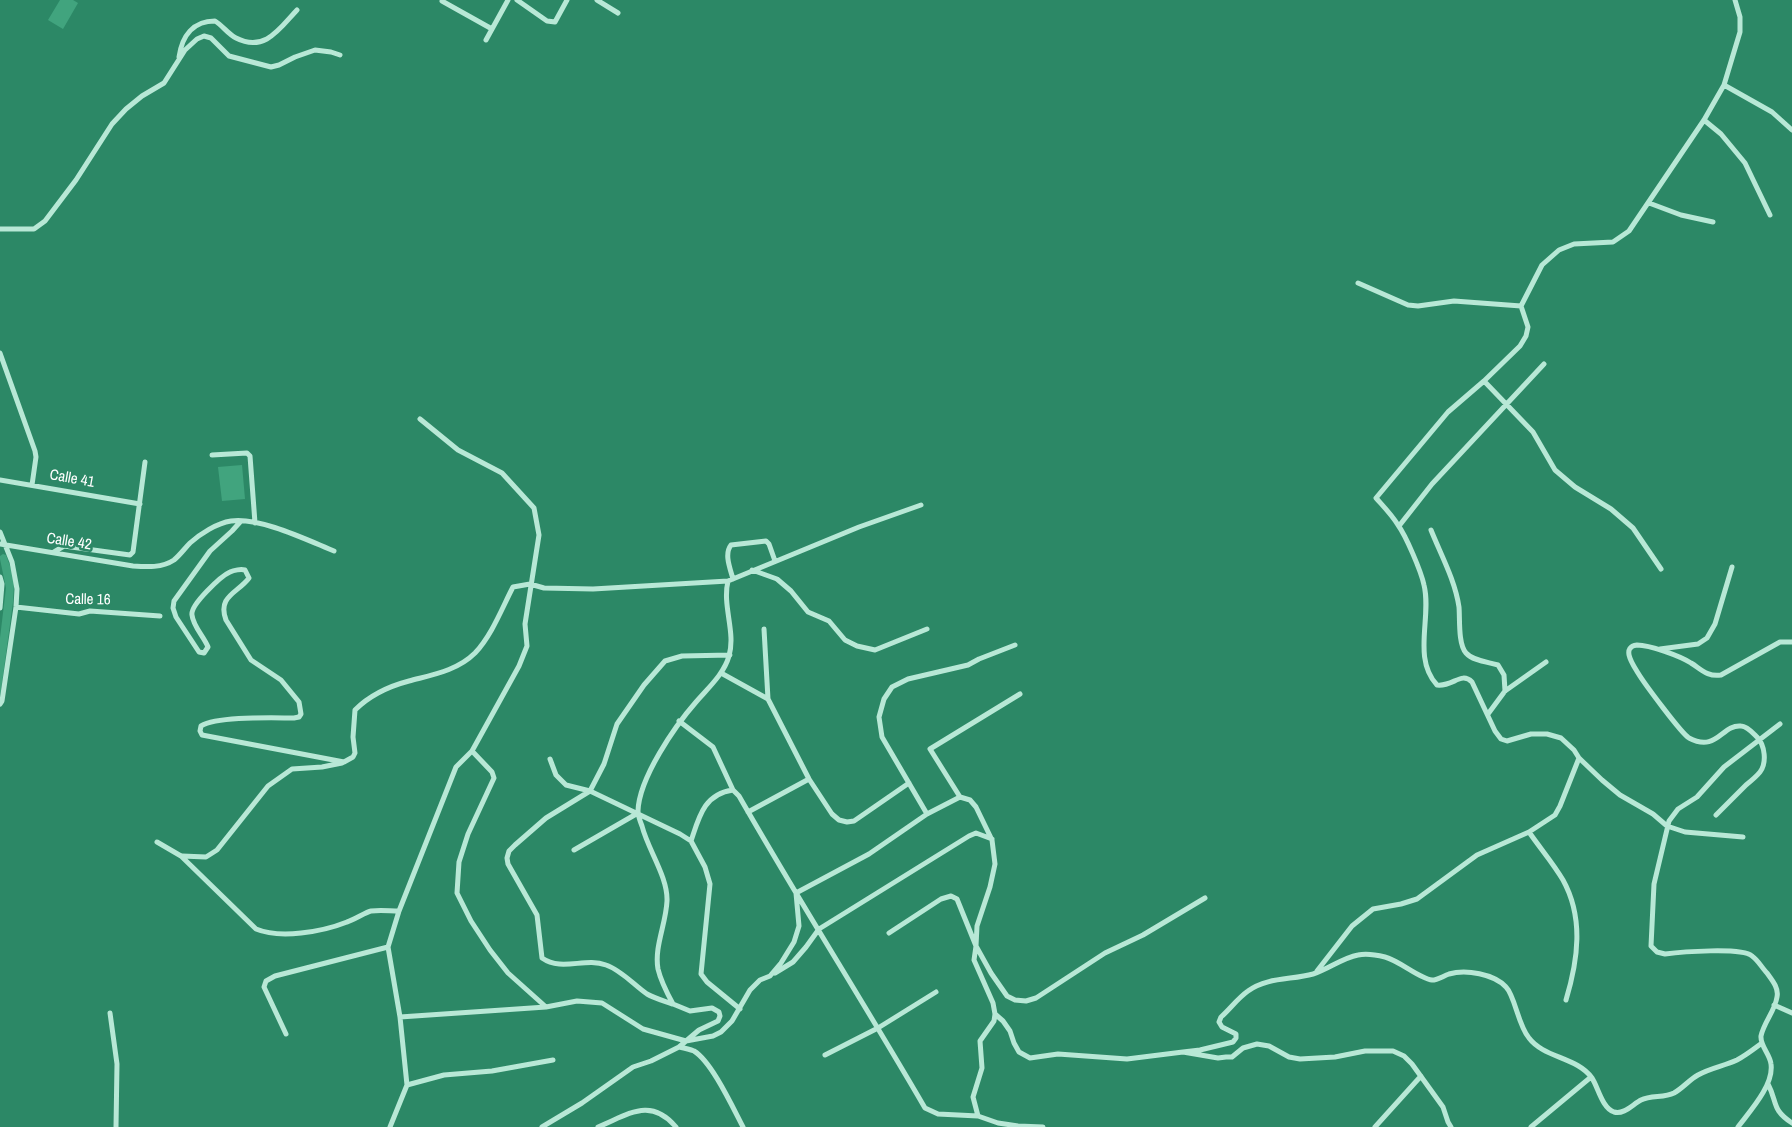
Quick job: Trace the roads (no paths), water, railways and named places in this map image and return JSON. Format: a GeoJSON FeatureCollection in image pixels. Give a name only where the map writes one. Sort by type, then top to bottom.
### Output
{"type":"FeatureCollection","features":[{"type":"Feature","properties":{"kind":"street"},"geometry":{"type":"LineString","coordinates":[[486,40],[508,0]]}},
{"type":"Feature","properties":{"kind":"street"},"geometry":{"type":"LineString","coordinates":[[517,0],[547,21],[555,22],[568,0]]}},
{"type":"Feature","properties":{"kind":"street"},"geometry":{"type":"LineString","coordinates":[[597,0],[618,13]]}},
{"type":"Feature","properties":{"kind":"street"},"geometry":{"type":"LineString","coordinates":[[1735,0],[1740,17],[1740,32],[1724,85],[1704,120],[1629,231],[1613,242],[1574,244],[1559,250],[1542,265],[1521,306],[1528,327],[1526,336],[1520,346],[1448,412],[1376,498],[1399,526],[1424,584],[1426,603],[1424,660],[1428,672],[1437,685],[1447,685],[1464,677],[1468,678],[1472,682],[1495,731],[1501,739],[1507,741],[1531,734],[1554,735],[1561,738],[1568,743],[1579,758],[1620,794],[1652,814],[1666,826],[1685,832],[1743,837]]}},
{"type":"Feature","properties":{"kind":"street"},"geometry":{"type":"LineString","coordinates":[[442,1],[492,29]]}},
{"type":"Feature","properties":{"kind":"street"},"geometry":{"type":"LineString","coordinates":[[179,60],[180,48],[187,34],[196,24],[215,21],[235,38],[244,41],[262,42],[270,38],[297,10]]}},
{"type":"Feature","properties":{"kind":"street"},"geometry":{"type":"LineString","coordinates":[[0,229],[34,229],[45,221],[76,180],[112,124],[142,96],[164,83],[185,50],[198,39],[204,36],[211,38],[229,56],[271,66],[279,65],[315,50],[340,55]]}},
{"type":"Feature","properties":{"kind":"street"},"geometry":{"type":"LineString","coordinates":[[1724,85],[1772,112],[1792,130]]}},
{"type":"Feature","properties":{"kind":"street"},"geometry":{"type":"LineString","coordinates":[[1704,120],[1721,134],[1745,163],[1770,215]]}},
{"type":"Feature","properties":{"kind":"street"},"geometry":{"type":"LineString","coordinates":[[1649,203],[1681,215],[1713,222]]}},
{"type":"Feature","properties":{"kind":"street"},"geometry":{"type":"LineString","coordinates":[[1358,283],[1408,305],[1418,306],[1454,302],[1521,306]]}},
{"type":"Feature","properties":{"kind":"street"},"geometry":{"type":"LineString","coordinates":[[0,352],[35,451],[36,457],[32,485]]}},
{"type":"Feature","properties":{"kind":"street"},"geometry":{"type":"LineString","coordinates":[[1399,526],[1432,484],[1544,364]]}},
{"type":"Feature","properties":{"kind":"street"},"geometry":{"type":"LineString","coordinates":[[1484,381],[1533,432],[1555,470],[1575,487],[1611,509],[1633,528],[1661,569]]}},
{"type":"Feature","properties":{"kind":"street"},"geometry":{"type":"LineString","coordinates":[[390,1127],[407,1085],[400,1017],[388,947],[399,911],[456,767],[472,751],[519,666],[527,646],[525,624],[538,535],[534,508],[502,473],[458,450],[420,419]]}},
{"type":"Feature","properties":{"kind":"street"},"geometry":{"type":"LineString","coordinates":[[212,456],[247,453],[250,456],[255,523]]}},
{"type":"Feature","properties":{"kind":"street"},"geometry":{"type":"LineString","coordinates":[[54,552],[64,546],[130,555],[133,552],[145,462]]}},
{"type":"Feature","properties":{"kind":"street","name":"Calle 41"},"geometry":{"type":"LineString","coordinates":[[0,480],[140,504]]}},
{"type":"Feature","properties":{"kind":"street"},"geometry":{"type":"LineString","coordinates":[[181,856],[206,857],[217,850],[268,786],[292,769],[322,767],[344,762],[353,757],[355,753],[353,718],[355,710],[362,703],[387,689],[446,671],[474,653],[495,622],[513,587],[530,584],[544,588],[592,589],[730,580],[922,505]]}},
{"type":"Feature","properties":{"kind":"street","name":"Calle 42"},"geometry":{"type":"LineString","coordinates":[[3,545],[133,566],[153,567],[174,560],[191,542],[220,524],[230,521],[241,521],[283,531],[334,551]]}},
{"type":"Feature","properties":{"kind":"street"},"geometry":{"type":"LineString","coordinates":[[241,521],[232,532],[210,550],[174,601],[174,612],[199,652],[204,653],[208,647],[192,617],[193,606],[198,599],[230,571],[245,570],[249,578],[230,594],[226,600],[224,615],[251,660],[281,680],[299,702],[301,714],[294,718],[218,721],[201,726],[200,731],[202,735],[344,762]]}},
{"type":"Feature","properties":{"kind":"street"},"geometry":{"type":"LineString","coordinates":[[1431,530],[1451,578],[1458,605],[1462,647],[1466,654],[1474,659],[1498,665],[1504,675],[1505,691]]}},
{"type":"Feature","properties":{"kind":"street"},"geometry":{"type":"LineString","coordinates":[[0,532],[15,577],[16,607],[0,704]]}},
{"type":"Feature","properties":{"kind":"street"},"geometry":{"type":"LineString","coordinates":[[672,1004],[662,982],[658,967],[658,950],[667,901],[665,884],[645,839],[638,813],[640,796],[658,756],[679,721],[721,673],[730,655],[731,637],[726,590],[730,580],[728,550],[731,545],[766,541],[769,544],[775,561]]}},
{"type":"Feature","properties":{"kind":"street"},"geometry":{"type":"LineString","coordinates":[[1657,650],[1698,644],[1707,638],[1715,624],[1732,567]]}},
{"type":"Feature","properties":{"kind":"street"},"geometry":{"type":"LineString","coordinates":[[752,570],[778,579],[808,612],[829,621],[845,640],[857,646],[875,650],[927,629]]}},
{"type":"Feature","properties":{"kind":"street"},"geometry":{"type":"LineString","coordinates":[[0,577],[2,584],[0,608]]}},
{"type":"Feature","properties":{"kind":"street","name":"Calle 16"},"geometry":{"type":"LineString","coordinates":[[16,607],[79,614],[90,611],[160,616]]}},
{"type":"Feature","properties":{"kind":"street"},"geometry":{"type":"LineString","coordinates":[[764,629],[768,699],[809,778],[832,814],[839,820],[854,821],[909,783]]}},
{"type":"Feature","properties":{"kind":"street"},"geometry":{"type":"LineString","coordinates":[[1716,815],[1760,772],[1764,762],[1764,755],[1759,739],[1748,728],[1742,726],[1733,728],[1712,741],[1705,743],[1688,738],[1642,681],[1628,652],[1637,645],[1657,650],[1679,657],[1712,676],[1721,675],[1780,642],[1792,642]]}},
{"type":"Feature","properties":{"kind":"street"},"geometry":{"type":"LineString","coordinates":[[927,814],[882,737],[879,717],[884,699],[892,686],[928,674],[968,665],[1015,646]]}},
{"type":"Feature","properties":{"kind":"street"},"geometry":{"type":"LineString","coordinates":[[542,1127],[582,1103],[633,1068],[652,1061],[679,1047],[699,1030],[718,1021],[720,1016],[719,1012],[712,1008],[690,1011],[648,995],[606,965],[559,966],[542,958],[537,915],[508,864],[509,851],[546,818],[590,791],[604,764],[617,724],[658,667],[665,661],[682,656],[730,655]]}},
{"type":"Feature","properties":{"kind":"street"},"geometry":{"type":"LineString","coordinates":[[1488,714],[1505,691],[1546,662]]}},
{"type":"Feature","properties":{"kind":"street"},"geometry":{"type":"LineString","coordinates":[[721,673],[768,699]]}},
{"type":"Feature","properties":{"kind":"street"},"geometry":{"type":"LineString","coordinates":[[978,1116],[972,1097],[982,1068],[980,1041],[994,1021],[996,1014],[974,960],[977,926],[990,887],[995,864],[992,840],[976,807],[970,800],[960,796],[930,749],[1020,694]]}},
{"type":"Feature","properties":{"kind":"street"},"geometry":{"type":"LineString","coordinates":[[679,721],[713,747],[732,790],[739,796],[796,893],[819,928],[924,1108],[938,1114],[978,1116],[998,1123],[1043,1127]]}},
{"type":"Feature","properties":{"kind":"street"},"geometry":{"type":"LineString","coordinates":[[1738,1127],[1768,1084],[1771,1064],[1761,1037],[1777,996],[1776,988],[1751,955],[1736,950],[1665,954],[1657,952],[1651,946],[1654,884],[1666,826],[1678,809],[1697,797],[1724,767],[1780,724]]}},
{"type":"Feature","properties":{"kind":"street"},"geometry":{"type":"LineString","coordinates":[[472,751],[492,772],[494,778],[465,843],[459,862],[457,893],[471,921],[490,950],[508,973],[546,1007]]}},
{"type":"Feature","properties":{"kind":"street"},"geometry":{"type":"LineString","coordinates":[[1315,973],[1352,926],[1374,909],[1418,899],[1476,855],[1529,832],[1555,815],[1579,758]]}},
{"type":"Feature","properties":{"kind":"street"},"geometry":{"type":"LineString","coordinates":[[550,759],[556,775],[566,785],[590,791],[638,813],[690,841],[705,867],[710,884],[701,974],[707,982],[740,1009]]}},
{"type":"Feature","properties":{"kind":"street"},"geometry":{"type":"LineString","coordinates":[[748,812],[809,778]]}},
{"type":"Feature","properties":{"kind":"street"},"geometry":{"type":"LineString","coordinates":[[690,841],[704,806],[713,797],[722,792],[732,790]]}},
{"type":"Feature","properties":{"kind":"street"},"geometry":{"type":"LineString","coordinates":[[796,893],[869,854],[927,814],[960,796]]}},
{"type":"Feature","properties":{"kind":"street"},"geometry":{"type":"LineString","coordinates":[[574,850],[638,813]]}},
{"type":"Feature","properties":{"kind":"street"},"geometry":{"type":"LineString","coordinates":[[1529,832],[1563,880],[1575,910],[1578,935],[1574,972],[1566,1000]]}},
{"type":"Feature","properties":{"kind":"street"},"geometry":{"type":"LineString","coordinates":[[400,1017],[546,1007],[577,1001],[602,1003],[643,1028],[686,1041],[704,1039],[721,1032],[732,1021],[750,990],[760,980],[793,962],[819,928],[969,836],[976,834],[992,840]]}},
{"type":"Feature","properties":{"kind":"street"},"geometry":{"type":"LineString","coordinates":[[157,842],[181,856],[256,928],[266,933],[307,932],[339,926],[371,911],[399,911]]}},
{"type":"Feature","properties":{"kind":"street"},"geometry":{"type":"LineString","coordinates":[[770,976],[794,942],[799,926],[796,893]]}},
{"type":"Feature","properties":{"kind":"street"},"geometry":{"type":"LineString","coordinates":[[889,933],[941,899],[951,896],[957,899],[976,946],[1007,996],[1016,1000],[1026,1001],[1058,985],[1105,953],[1143,935],[1205,898]]}},
{"type":"Feature","properties":{"kind":"street"},"geometry":{"type":"LineString","coordinates":[[286,1034],[264,987],[266,981],[275,976],[388,947]]}},
{"type":"Feature","properties":{"kind":"street"},"geometry":{"type":"LineString","coordinates":[[996,1014],[1003,1020],[1010,1031],[1014,1043],[1020,1052],[1030,1058],[1058,1054],[1127,1059],[1200,1050],[1233,1042],[1236,1034],[1222,1027],[1219,1022],[1221,1017],[1249,990],[1261,984],[1315,973],[1346,958],[1360,954],[1386,957],[1402,963],[1429,980],[1437,980],[1448,974],[1459,972],[1484,975],[1502,983],[1508,988],[1516,1013],[1527,1037],[1533,1044],[1541,1050],[1555,1054],[1591,1077],[1609,1109],[1614,1112],[1620,1112],[1643,1099],[1672,1094],[1699,1074],[1737,1060],[1762,1043]]}},
{"type":"Feature","properties":{"kind":"street"},"geometry":{"type":"LineString","coordinates":[[826,1055],[878,1028],[936,992]]}},
{"type":"Feature","properties":{"kind":"street"},"geometry":{"type":"LineString","coordinates":[[1774,1005],[1792,1013]]}},
{"type":"Feature","properties":{"kind":"street"},"geometry":{"type":"LineString","coordinates":[[110,1013],[117,1064],[116,1127]]}},
{"type":"Feature","properties":{"kind":"street"},"geometry":{"type":"LineString","coordinates":[[1183,1052],[1226,1057],[1232,1056],[1243,1048],[1257,1044],[1269,1046],[1289,1057],[1300,1059],[1335,1057],[1366,1051],[1393,1050],[1404,1056],[1412,1064],[1443,1107],[1451,1127]]}},
{"type":"Feature","properties":{"kind":"street"},"geometry":{"type":"LineString","coordinates":[[679,1047],[696,1052],[728,1098],[743,1127]]}},
{"type":"Feature","properties":{"kind":"street"},"geometry":{"type":"LineString","coordinates":[[407,1085],[444,1075],[492,1071],[553,1060]]}},
{"type":"Feature","properties":{"kind":"street"},"geometry":{"type":"LineString","coordinates":[[1375,1127],[1420,1076]]}},
{"type":"Feature","properties":{"kind":"street"},"geometry":{"type":"LineString","coordinates":[[1530,1127],[1591,1077]]}},
{"type":"Feature","properties":{"kind":"street"},"geometry":{"type":"LineString","coordinates":[[1768,1084],[1779,1113],[1792,1123]]}},
{"type":"Feature","properties":{"kind":"street"},"geometry":{"type":"LineString","coordinates":[[598,1127],[634,1112],[646,1110],[660,1112],[676,1127]]}}]}
